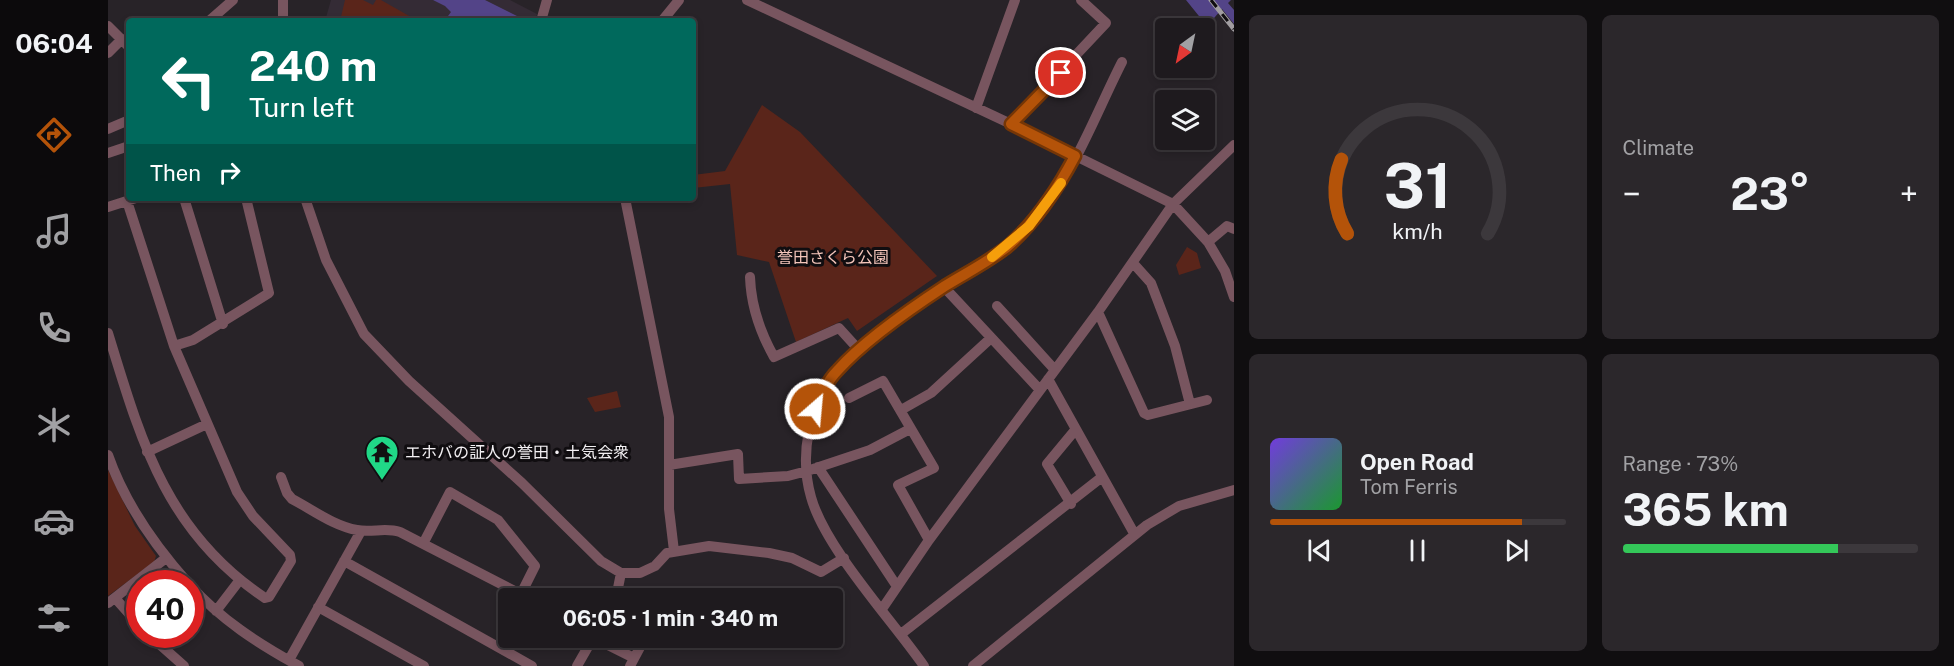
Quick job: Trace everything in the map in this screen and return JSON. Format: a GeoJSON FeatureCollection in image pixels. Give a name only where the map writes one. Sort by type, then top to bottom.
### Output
{"type":"FeatureCollection","features":[{"type":"Feature","properties":{"kind":"street"},"geometry":{"type":"LineString","coordinates":[[212,18],[233,0]]}},
{"type":"Feature","properties":{"kind":"street"},"geometry":{"type":"LineString","coordinates":[[283,0],[283,18]]}},
{"type":"Feature","properties":{"kind":"street"},"geometry":{"type":"LineString","coordinates":[[542,18],[547,0]]}},
{"type":"Feature","properties":{"kind":"street"},"geometry":{"type":"LineString","coordinates":[[664,18],[679,0]]}},
{"type":"Feature","properties":{"kind":"street"},"geometry":{"type":"LineString","coordinates":[[747,0],[1011,124],[1173,204],[1208,242],[1225,271],[1234,297]]}},
{"type":"Feature","properties":{"kind":"street"},"geometry":{"type":"LineString","coordinates":[[976,108],[1015,0]]}},
{"type":"Feature","properties":{"kind":"street"},"geometry":{"type":"LineString","coordinates":[[1011,124],[1106,23],[1081,0]]}},
{"type":"Feature","properties":{"kind":"street"},"geometry":{"type":"LineString","coordinates":[[108,26],[126,43],[108,52]]}},
{"type":"Feature","properties":{"kind":"street"},"geometry":{"type":"LineString","coordinates":[[924,666],[844,558],[818,515],[811,496],[806,450],[815,409],[824,389],[837,370],[859,350],[944,287],[988,261],[1029,226],[1061,183],[1122,62]]}},
{"type":"Feature","properties":{"kind":"street"},"geometry":{"type":"LineString","coordinates":[[108,129],[126,121]]}},
{"type":"Feature","properties":{"kind":"street"},"geometry":{"type":"LineString","coordinates":[[882,609],[896,585],[1098,312],[1173,204],[1234,145]]}},
{"type":"Feature","properties":{"kind":"street"},"geometry":{"type":"LineString","coordinates":[[108,153],[126,147]]}},
{"type":"Feature","properties":{"kind":"street"},"geometry":{"type":"LineString","coordinates":[[108,207],[129,201]]}},
{"type":"Feature","properties":{"kind":"street"},"geometry":{"type":"LineString","coordinates":[[108,333],[113,369],[161,484],[182,519],[215,559],[239,581],[265,598],[269,597],[291,561],[290,555],[253,516],[237,492],[174,346],[132,201]]}},
{"type":"Feature","properties":{"kind":"street"},"geometry":{"type":"LineString","coordinates":[[185,201],[223,324]]}},
{"type":"Feature","properties":{"kind":"street"},"geometry":{"type":"LineString","coordinates":[[174,346],[194,340],[223,324],[269,293],[247,201]]}},
{"type":"Feature","properties":{"kind":"street"},"geometry":{"type":"LineString","coordinates":[[306,201],[326,260],[364,334],[409,381],[522,483],[601,561],[621,573],[640,573],[655,566],[667,553],[709,546],[792,558],[813,571],[821,572],[844,558]]}},
{"type":"Feature","properties":{"kind":"street"},"geometry":{"type":"LineString","coordinates":[[626,201],[668,408],[669,509],[675,551]]}},
{"type":"Feature","properties":{"kind":"street"},"geometry":{"type":"LineString","coordinates":[[1208,242],[1232,225]]}},
{"type":"Feature","properties":{"kind":"street"},"geometry":{"type":"LineString","coordinates":[[1133,262],[1151,283],[1175,346],[1191,404]]}},
{"type":"Feature","properties":{"kind":"street"},"geometry":{"type":"LineString","coordinates":[[750,277],[757,319],[763,338],[774,357],[839,328],[859,350]]}},
{"type":"Feature","properties":{"kind":"street"},"geometry":{"type":"LineString","coordinates":[[944,287],[1040,390]]}},
{"type":"Feature","properties":{"kind":"street"},"geometry":{"type":"LineString","coordinates":[[997,306],[1051,374],[1076,429],[1135,535]]}},
{"type":"Feature","properties":{"kind":"street"},"geometry":{"type":"LineString","coordinates":[[1098,312],[1144,413],[1148,415],[1207,400]]}},
{"type":"Feature","properties":{"kind":"street"},"geometry":{"type":"LineString","coordinates":[[901,410],[931,393],[991,338]]}},
{"type":"Feature","properties":{"kind":"street"},"geometry":{"type":"LineString","coordinates":[[849,398],[883,381],[934,468],[898,486],[929,540]]}},
{"type":"Feature","properties":{"kind":"street"},"geometry":{"type":"LineString","coordinates":[[147,452],[207,424]]}},
{"type":"Feature","properties":{"kind":"street"},"geometry":{"type":"LineString","coordinates":[[669,465],[738,454],[739,479],[788,476],[870,450],[910,429]]}},
{"type":"Feature","properties":{"kind":"street"},"geometry":{"type":"LineString","coordinates":[[1071,504],[1047,464],[1076,429]]}},
{"type":"Feature","properties":{"kind":"street"},"geometry":{"type":"LineString","coordinates":[[108,457],[136,516],[177,570]]}},
{"type":"Feature","properties":{"kind":"street"},"geometry":{"type":"LineString","coordinates":[[818,467],[896,585]]}},
{"type":"Feature","properties":{"kind":"street"},"geometry":{"type":"LineString","coordinates":[[281,477],[292,499],[341,527],[361,531],[388,528],[424,542],[510,588]]}},
{"type":"Feature","properties":{"kind":"street"},"geometry":{"type":"LineString","coordinates":[[901,634],[971,577],[997,561],[1071,504],[1102,477]]}},
{"type":"Feature","properties":{"kind":"street"},"geometry":{"type":"LineString","coordinates":[[973,666],[1135,535],[1179,506],[1234,490]]}},
{"type":"Feature","properties":{"kind":"street"},"geometry":{"type":"LineString","coordinates":[[424,542],[450,492],[498,520],[535,567],[528,588]]}},
{"type":"Feature","properties":{"kind":"street"},"geometry":{"type":"LineString","coordinates":[[289,660],[361,531]]}},
{"type":"Feature","properties":{"kind":"street"},"geometry":{"type":"LineString","coordinates":[[126,613],[112,600],[166,558]]}},
{"type":"Feature","properties":{"kind":"street"},"geometry":{"type":"LineString","coordinates":[[344,561],[532,666]]}},
{"type":"Feature","properties":{"kind":"street"},"geometry":{"type":"LineString","coordinates":[[618,588],[621,573]]}},
{"type":"Feature","properties":{"kind":"street"},"geometry":{"type":"LineString","coordinates":[[216,610],[239,581]]}},
{"type":"Feature","properties":{"kind":"street"},"geometry":{"type":"LineString","coordinates":[[204,598],[265,648],[299,666]]}},
{"type":"Feature","properties":{"kind":"street"},"geometry":{"type":"LineString","coordinates":[[318,607],[424,666]]}},
{"type":"Feature","properties":{"kind":"street"},"geometry":{"type":"LineString","coordinates":[[163,648],[183,666]]}},
{"type":"Feature","properties":{"kind":"street"},"geometry":{"type":"LineString","coordinates":[[577,666],[587,648]]}},
{"type":"Feature","properties":{"kind":"street"},"geometry":{"type":"LineString","coordinates":[[609,648],[632,662],[640,648]]}},
{"type":"Feature","properties":{"kind":"shaded area"},"geometry":{"type":"Polygon","coordinates":[[[331,0],[510,0],[537,14],[536,18],[326,18],[331,0]]]}},
{"type":"Feature","properties":{"kind":"green space"},"geometry":{"type":"Polygon","coordinates":[[[345,0],[363,0],[373,5],[376,0],[381,0],[413,18],[341,18],[345,0]]]}},
{"type":"Feature","properties":{"kind":"green space","name":"誉田さくら公園"},"geometry":{"type":"Polygon","coordinates":[[[762,105],[800,132],[937,276],[857,331],[848,318],[796,342],[769,262],[737,255],[730,184],[696,188],[696,175],[725,171],[762,105]]]}},
{"type":"Feature","properties":{"kind":"green space"},"geometry":{"type":"Polygon","coordinates":[[[1187,247],[1197,253],[1201,268],[1179,275],[1176,265],[1187,247]]]}},
{"type":"Feature","properties":{"kind":"green space"},"geometry":{"type":"Polygon","coordinates":[[[617,391],[621,407],[595,412],[587,398],[617,391]]]}},
{"type":"Feature","properties":{"kind":"green space"},"geometry":{"type":"Polygon","coordinates":[[[108,470],[135,526],[156,556],[154,562],[143,570],[126,570],[126,583],[108,596],[108,470]]]}},
{"type":"Feature","properties":{"kind":"building"},"geometry":{"type":"Polygon","coordinates":[[[433,0],[485,0],[521,18],[452,18],[448,16],[451,12],[433,0]]]}},
{"type":"Feature","properties":{"kind":"building"},"geometry":{"type":"Polygon","coordinates":[[[1186,0],[1231,0],[1228,3],[1234,10],[1234,24],[1222,9],[1214,18],[1201,18],[1186,0]]]}},
{"type":"Feature","properties":{"kind":"railway"},"geometry":{"type":"LineString","coordinates":[[1211,0],[1234,29]]}},
{"type":"Feature","properties":{"kind":"slow traffic"},"geometry":{"type":"LineString","coordinates":[[992,257],[1029,226],[1061,183]]}},
{"type":"Feature","properties":{"kind":"place","name":"エホバの証人の誉田・土気会衆"},"geometry":{"type":"Point","coordinates":[382,481]}},
{"type":"Feature","properties":{"kind":"route"},"geometry":{"type":"LineString","coordinates":[[815,409],[824,389],[837,370],[859,350],[944,287],[988,261],[1006,247],[1029,226],[1053,194],[1075,156],[1011,124],[1061,73]]}}]}
